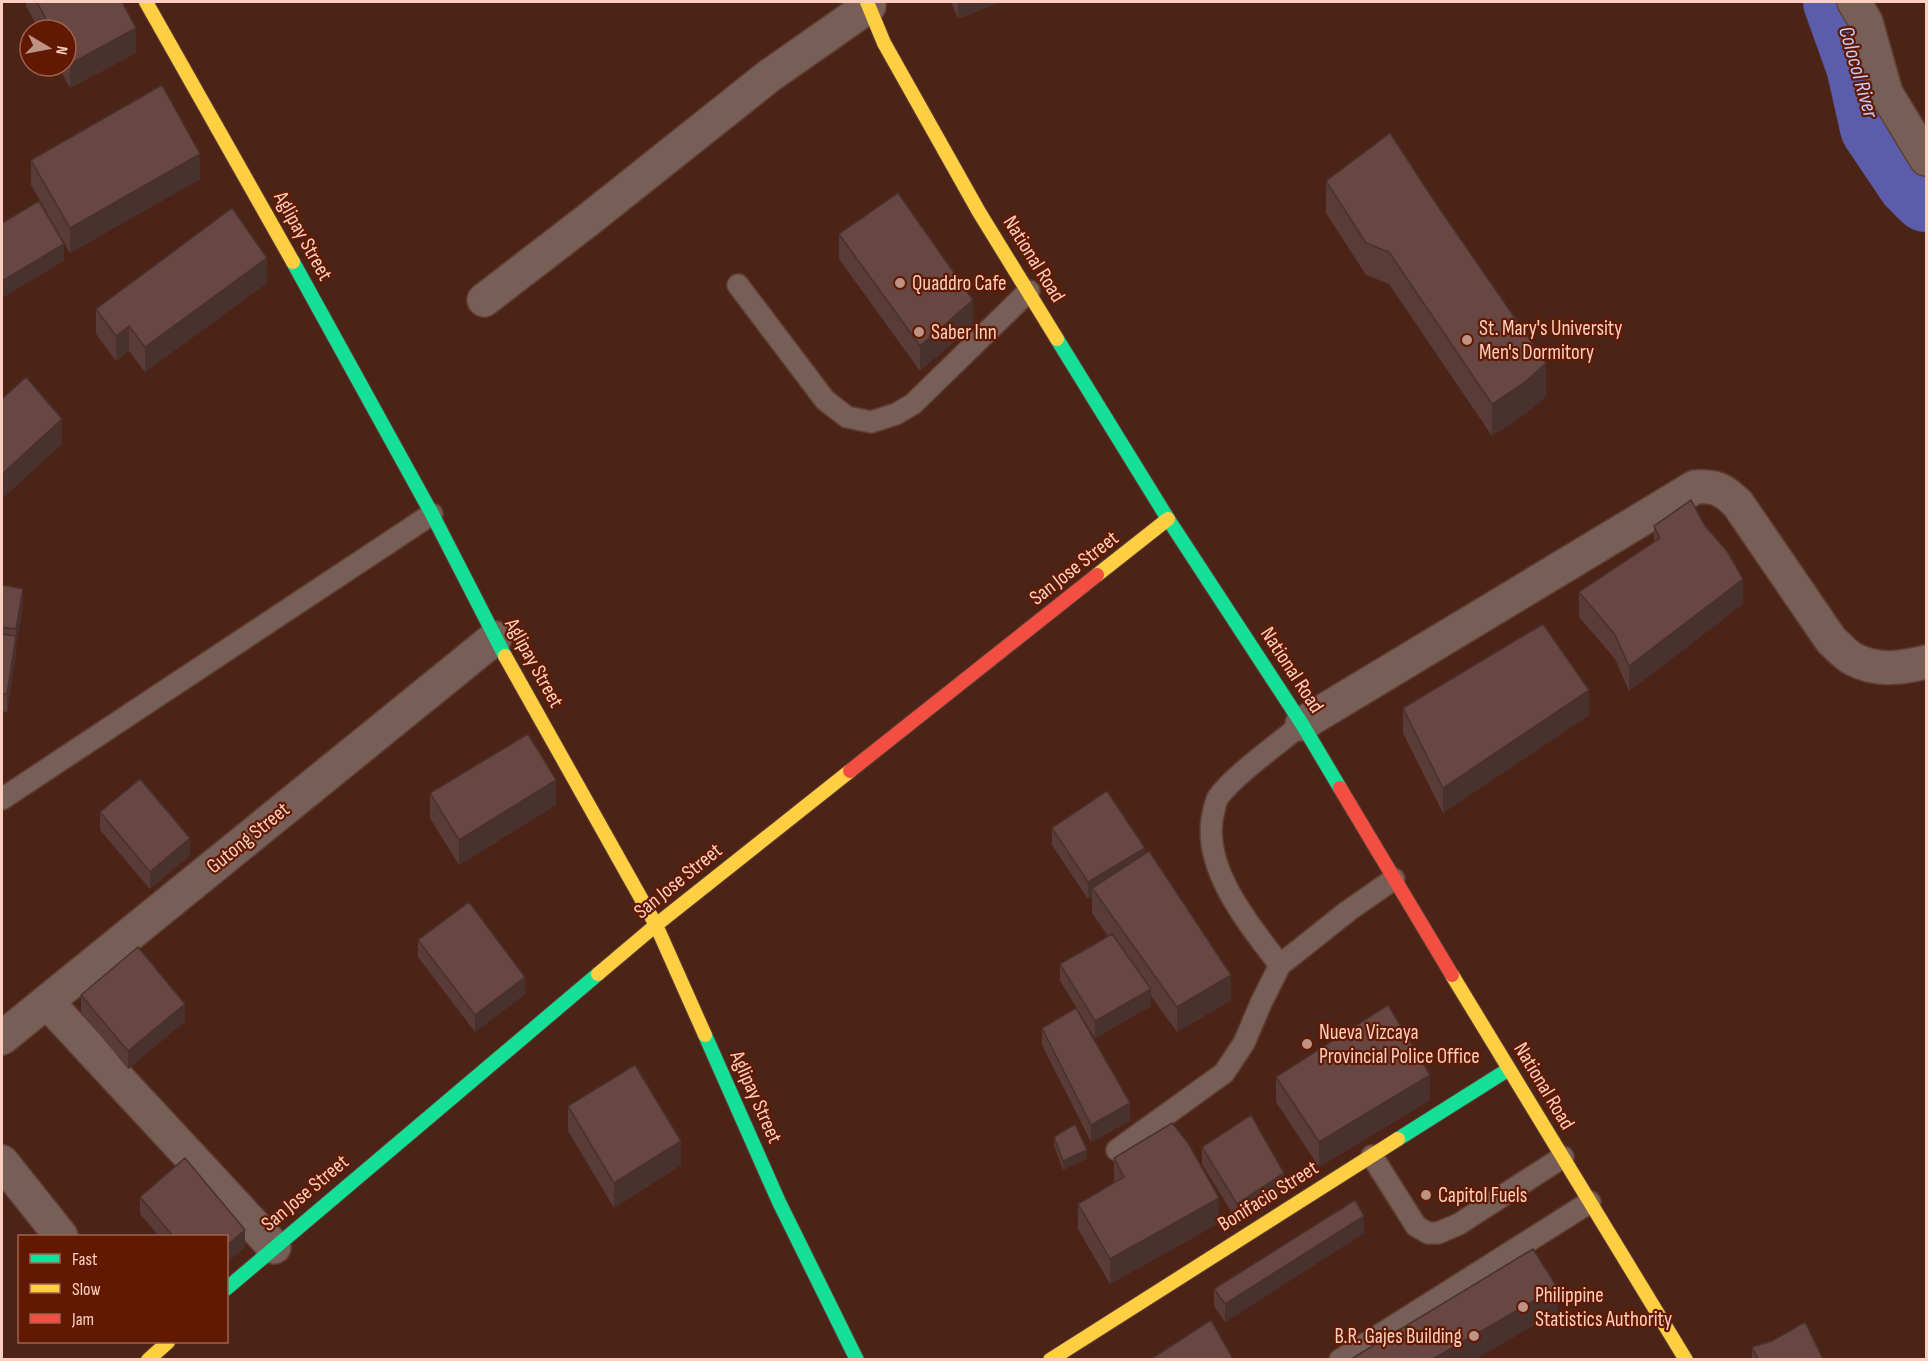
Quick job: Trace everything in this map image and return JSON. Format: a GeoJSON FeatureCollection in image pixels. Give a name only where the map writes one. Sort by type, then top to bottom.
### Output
{"type":"FeatureCollection","features":[{"type":"Feature","properties":{"kind":"street","name":"Aglipay Street"},"geometry":{"type":"LineString","coordinates":[[146,2],[265,211],[432,514],[495,638],[656,925],[779,1202],[857,1359]]}},
{"type":"Feature","properties":{"kind":"street"},"geometry":{"type":"LineString","coordinates":[[1854,2],[1866,22],[1886,93],[1926,159]]}},
{"type":"Feature","properties":{"kind":"street"},"geometry":{"type":"LineString","coordinates":[[484,300],[769,76],[868,4]]}},
{"type":"Feature","properties":{"kind":"street","name":"National Road"},"geometry":{"type":"LineString","coordinates":[[868,4],[884,43],[979,212],[1168,519],[1302,724],[1686,1359]]}},
{"type":"Feature","properties":{"kind":"street"},"geometry":{"type":"LineString","coordinates":[[1302,724],[1695,487],[1707,486],[1724,490],[1738,504],[1831,640],[1852,659],[1874,666],[1901,669],[1926,662]]}},
{"type":"Feature","properties":{"kind":"street","name":"San Jose Street"},"geometry":{"type":"LineString","coordinates":[[228,1287],[656,925],[1168,519]]}},
{"type":"Feature","properties":{"kind":"street","name":"Gutong Street"},"geometry":{"type":"LineString","coordinates":[[2,1038],[495,638]]}},
{"type":"Feature","properties":{"kind":"street"},"geometry":{"type":"LineString","coordinates":[[47,1002],[274,1247]]}},
{"type":"Feature","properties":{"kind":"street","name":"Bonifacio Street"},"geometry":{"type":"LineString","coordinates":[[1050,1359],[1509,1069]]}},
{"type":"Feature","properties":{"kind":"street"},"geometry":{"type":"LineString","coordinates":[[2,1162],[60,1235]]}},
{"type":"Feature","properties":{"kind":"lane"},"geometry":{"type":"LineString","coordinates":[[738,285],[825,400],[848,417],[871,422],[896,414],[913,404],[1029,291]]}},
{"type":"Feature","properties":{"kind":"lane"},"geometry":{"type":"LineString","coordinates":[[2,799],[432,514]]}},
{"type":"Feature","properties":{"kind":"lane"},"geometry":{"type":"LineString","coordinates":[[1280,964],[1245,920],[1229,894],[1213,848],[1211,825],[1217,798],[1233,781],[1302,724]]}},
{"type":"Feature","properties":{"kind":"lane"},"geometry":{"type":"LineString","coordinates":[[1117,1150],[1224,1073],[1244,1043],[1280,964],[1347,911],[1394,879]]}},
{"type":"Feature","properties":{"kind":"lane"},"geometry":{"type":"LineString","coordinates":[[1372,1156],[1416,1226],[1428,1233],[1438,1233],[1459,1224],[1563,1157]]}},
{"type":"Feature","properties":{"kind":"lane"},"geometry":{"type":"LineString","coordinates":[[1340,1359],[1590,1202]]}},
{"type":"Feature","properties":{"kind":"building"},"geometry":{"type":"Polygon","coordinates":[[[37,2],[122,2],[136,28],[78,60],[78,18],[46,18],[37,2]]]}},
{"type":"Feature","properties":{"kind":"building"},"geometry":{"type":"Polygon","coordinates":[[[162,85],[200,154],[70,228],[31,160],[162,85]]]}},
{"type":"Feature","properties":{"kind":"building","name":"St. Mary's University Men's Dormitory"},"geometry":{"type":"Polygon","coordinates":[[[1390,133],[1546,363],[1525,382],[1492,404],[1389,252],[1366,243],[1326,181],[1390,133]]]}},
{"type":"Feature","properties":{"kind":"building"},"geometry":{"type":"Polygon","coordinates":[[[898,193],[973,300],[920,346],[839,234],[898,193]]]}},
{"type":"Feature","properties":{"kind":"building"},"geometry":{"type":"Polygon","coordinates":[[[39,201],[64,244],[2,281],[2,223],[39,201]]]}},
{"type":"Feature","properties":{"kind":"building"},"geometry":{"type":"Polygon","coordinates":[[[232,208],[267,258],[145,347],[129,326],[116,336],[96,309],[232,208]]]}},
{"type":"Feature","properties":{"kind":"building"},"geometry":{"type":"Polygon","coordinates":[[[26,377],[62,419],[2,474],[2,399],[26,377]]]}},
{"type":"Feature","properties":{"kind":"building"},"geometry":{"type":"Polygon","coordinates":[[[1691,500],[1705,526],[1727,551],[1743,579],[1629,666],[1615,635],[1579,592],[1660,538],[1654,526],[1691,500]]]}},
{"type":"Feature","properties":{"kind":"building"},"geometry":{"type":"Polygon","coordinates":[[[2,585],[23,589],[16,629],[2,627],[2,585]]]}},
{"type":"Feature","properties":{"kind":"building"},"geometry":{"type":"Polygon","coordinates":[[[1543,624],[1589,690],[1443,788],[1403,708],[1543,624]]]}},
{"type":"Feature","properties":{"kind":"building"},"geometry":{"type":"Polygon","coordinates":[[[2,634],[16,636],[7,694],[2,694],[2,634]]]}},
{"type":"Feature","properties":{"kind":"building"},"geometry":{"type":"Polygon","coordinates":[[[528,734],[556,780],[459,840],[430,793],[528,734]]]}},
{"type":"Feature","properties":{"kind":"building"},"geometry":{"type":"Polygon","coordinates":[[[140,779],[190,838],[150,872],[100,812],[140,779]]]}},
{"type":"Feature","properties":{"kind":"building"},"geometry":{"type":"Polygon","coordinates":[[[1107,791],[1145,848],[1088,882],[1052,828],[1107,791]]]}},
{"type":"Feature","properties":{"kind":"building"},"geometry":{"type":"Polygon","coordinates":[[[1149,851],[1231,975],[1177,1007],[1092,888],[1149,851]]]}},
{"type":"Feature","properties":{"kind":"building"},"geometry":{"type":"Polygon","coordinates":[[[469,902],[525,977],[475,1015],[418,940],[469,902]]]}},
{"type":"Feature","properties":{"kind":"building"},"geometry":{"type":"Polygon","coordinates":[[[1112,934],[1151,989],[1095,1021],[1060,964],[1112,934]]]}},
{"type":"Feature","properties":{"kind":"building"},"geometry":{"type":"Polygon","coordinates":[[[138,947],[185,1004],[128,1051],[81,995],[138,947]]]}},
{"type":"Feature","properties":{"kind":"building"},"geometry":{"type":"Polygon","coordinates":[[[1388,1005],[1430,1075],[1319,1142],[1276,1077],[1388,1005]]]}},
{"type":"Feature","properties":{"kind":"building"},"geometry":{"type":"Polygon","coordinates":[[[1076,1008],[1130,1103],[1091,1125],[1042,1028],[1076,1008]]]}},
{"type":"Feature","properties":{"kind":"building"},"geometry":{"type":"Polygon","coordinates":[[[635,1065],[681,1141],[614,1183],[568,1106],[635,1065]]]}},
{"type":"Feature","properties":{"kind":"building"},"geometry":{"type":"Polygon","coordinates":[[[1251,1115],[1284,1173],[1237,1204],[1202,1147],[1251,1115]]]}},
{"type":"Feature","properties":{"kind":"building"},"geometry":{"type":"Polygon","coordinates":[[[1172,1123],[1188,1143],[1219,1198],[1110,1259],[1078,1204],[1124,1177],[1114,1158],[1172,1123]]]}},
{"type":"Feature","properties":{"kind":"building"},"geometry":{"type":"Polygon","coordinates":[[[1075,1124],[1087,1150],[1063,1161],[1054,1137],[1075,1124]]]}},
{"type":"Feature","properties":{"kind":"building"},"geometry":{"type":"Polygon","coordinates":[[[185,1158],[245,1230],[228,1244],[228,1235],[172,1235],[140,1197],[185,1158]]]}},
{"type":"Feature","properties":{"kind":"building"},"geometry":{"type":"Polygon","coordinates":[[[1355,1200],[1364,1216],[1225,1304],[1214,1289],[1355,1200]]]}},
{"type":"Feature","properties":{"kind":"building"},"geometry":{"type":"Polygon","coordinates":[[[1533,1249],[1557,1287],[1433,1359],[1351,1359],[1533,1249]]]}},
{"type":"Feature","properties":{"kind":"building"},"geometry":{"type":"Polygon","coordinates":[[[1211,1320],[1233,1359],[1151,1359],[1211,1320]]]}},
{"type":"Feature","properties":{"kind":"building"},"geometry":{"type":"Polygon","coordinates":[[[1805,1322],[1823,1359],[1758,1359],[1752,1347],[1772,1341],[1805,1322]]]}},
{"type":"Feature","properties":{"kind":"waterway","name":"Colocol River"},"geometry":{"type":"LineString","coordinates":[[1837,2],[1860,66],[1874,128],[1911,183],[1926,198]]}},
{"type":"Feature","properties":{"kind":"traffic: fast"},"geometry":{"type":"LineString","coordinates":[[293,262],[432,514],[505,656]]}},
{"type":"Feature","properties":{"kind":"traffic: fast"},"geometry":{"type":"LineString","coordinates":[[1057,339],[1168,519],[1302,724],[1340,788]]}},
{"type":"Feature","properties":{"kind":"traffic: fast"},"geometry":{"type":"LineString","coordinates":[[228,1287],[598,974]]}},
{"type":"Feature","properties":{"kind":"traffic: fast"},"geometry":{"type":"LineString","coordinates":[[705,1035],[779,1202],[857,1360]]}},
{"type":"Feature","properties":{"kind":"traffic: fast"},"geometry":{"type":"LineString","coordinates":[[1398,1139],[1509,1069]]}},
{"type":"Feature","properties":{"kind":"traffic: slow"},"geometry":{"type":"LineString","coordinates":[[146,2],[293,262]]}},
{"type":"Feature","properties":{"kind":"traffic: slow"},"geometry":{"type":"LineString","coordinates":[[867,2],[884,43],[979,212],[1057,339]]}},
{"type":"Feature","properties":{"kind":"traffic: slow"},"geometry":{"type":"LineString","coordinates":[[1097,575],[1168,519]]}},
{"type":"Feature","properties":{"kind":"traffic: slow"},"geometry":{"type":"LineString","coordinates":[[505,656],[656,925],[705,1035]]}},
{"type":"Feature","properties":{"kind":"traffic: slow"},"geometry":{"type":"LineString","coordinates":[[598,974],[850,771]]}},
{"type":"Feature","properties":{"kind":"traffic: slow"},"geometry":{"type":"LineString","coordinates":[[1452,975],[1686,1360]]}},
{"type":"Feature","properties":{"kind":"traffic: slow"},"geometry":{"type":"LineString","coordinates":[[1050,1360],[1398,1139]]}},
{"type":"Feature","properties":{"kind":"traffic: slow"},"geometry":{"type":"LineString","coordinates":[[148,1360],[167,1343]]}},
{"type":"Feature","properties":{"kind":"traffic: jam"},"geometry":{"type":"LineString","coordinates":[[850,771],[1097,575]]}},
{"type":"Feature","properties":{"kind":"traffic: jam"},"geometry":{"type":"LineString","coordinates":[[1340,788],[1452,975]]}},
{"type":"Feature","properties":{"kind":"place","name":"Quaddro Cafe"},"geometry":{"type":"Point","coordinates":[900,283]}},
{"type":"Feature","properties":{"kind":"place","name":"Saber Inn"},"geometry":{"type":"Point","coordinates":[919,332]}},
{"type":"Feature","properties":{"kind":"place","name":"St. Mary's University Men's Dormitory"},"geometry":{"type":"Point","coordinates":[1467,340]}},
{"type":"Feature","properties":{"kind":"place","name":"Nueva Vizcaya Provincial Police Office"},"geometry":{"type":"Point","coordinates":[1307,1044]}},
{"type":"Feature","properties":{"kind":"place","name":"Capitol Fuels"},"geometry":{"type":"Point","coordinates":[1426,1195]}},
{"type":"Feature","properties":{"kind":"place","name":"Philippine Statistics Authority"},"geometry":{"type":"Point","coordinates":[1523,1307]}},
{"type":"Feature","properties":{"kind":"place","name":"B.R. Gajes Building"},"geometry":{"type":"Point","coordinates":[1474,1336]}}]}
